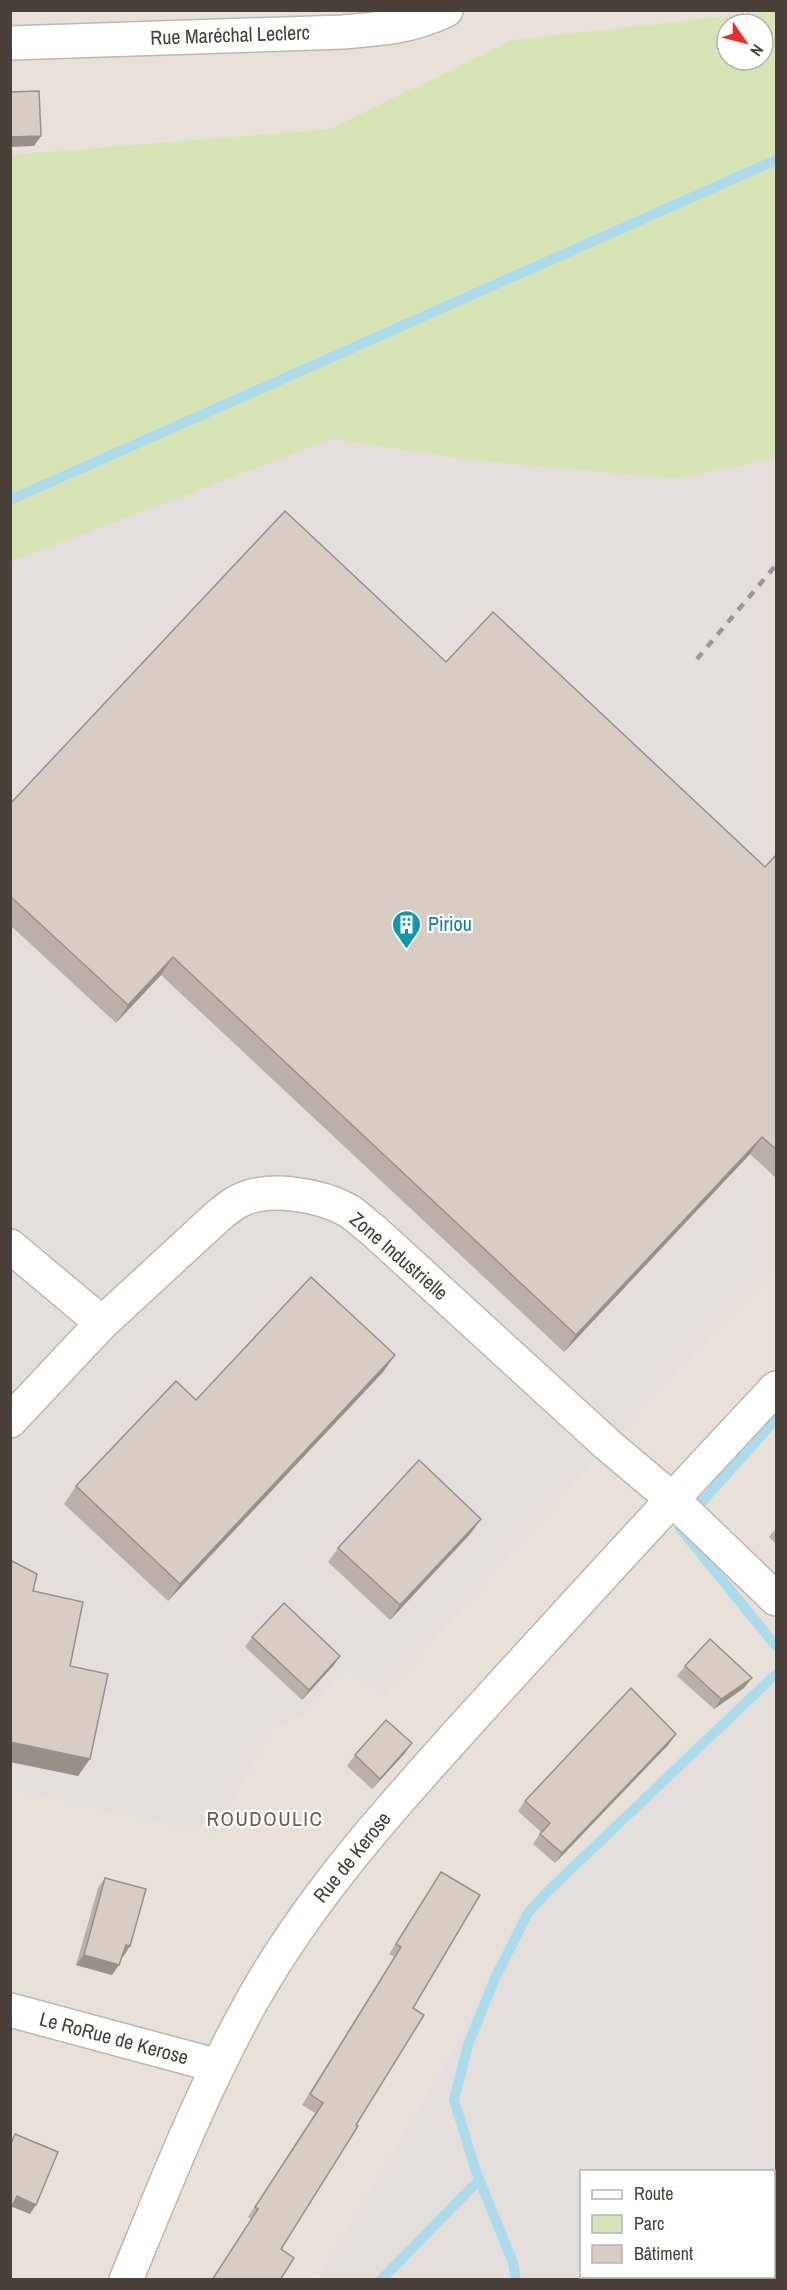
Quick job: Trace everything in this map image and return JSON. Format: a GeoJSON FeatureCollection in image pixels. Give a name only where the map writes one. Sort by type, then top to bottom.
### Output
{"type":"FeatureCollection","features":[{"type":"Feature","properties":{"kind":"street","name":"Rue Maréchal Leclerc"},"geometry":{"type":"LineString","coordinates":[[10,43],[343,32],[393,28],[426,20],[446,10]]}},
{"type":"Feature","properties":{"kind":"street","name":"Zone Industrielle"},"geometry":{"type":"LineString","coordinates":[[10,1421],[102,1323],[218,1216],[238,1201],[257,1194],[287,1194],[320,1199],[349,1212],[374,1232],[608,1445],[672,1499]]}},
{"type":"Feature","properties":{"kind":"street"},"geometry":{"type":"LineString","coordinates":[[10,1246],[102,1323]]}},
{"type":"Feature","properties":{"kind":"street","name":"Rue de Kerose"},"geometry":{"type":"LineString","coordinates":[[126,2280],[166,2182],[218,2066],[254,1998],[312,1907],[344,1863],[415,1780],[672,1499],[777,1388]]}},
{"type":"Feature","properties":{"kind":"street"},"geometry":{"type":"LineString","coordinates":[[672,1499],[777,1599]]}},
{"type":"Feature","properties":{"kind":"street","name":"Le RoRue de Kerose"},"geometry":{"type":"LineString","coordinates":[[10,2010],[218,2066]]}},
{"type":"Feature","properties":{"kind":"shaded area"},"geometry":{"type":"Polygon","coordinates":[[[11,11],[776,11],[776,2279],[11,2279],[11,11]]]}},
{"type":"Feature","properties":{"kind":"shaded area"},"geometry":{"type":"Polygon","coordinates":[[[332,439],[471,460],[774,458],[776,455],[776,1267],[608,1445],[383,1697],[349,1667],[304,1714],[272,1729],[215,1834],[11,1790],[11,562],[332,439]]]}},
{"type":"Feature","properties":{"kind":"shaded area"},"geometry":{"type":"Polygon","coordinates":[[[776,1674],[776,2279],[317,2279],[557,1877],[694,1742],[752,1697],[776,1674]]]}},
{"type":"Feature","properties":{"kind":"green space"},"geometry":{"type":"Polygon","coordinates":[[[776,11],[776,455],[774,458],[679,479],[471,460],[332,439],[11,562],[11,155],[330,129],[512,40],[715,18],[715,72],[775,72],[775,12],[767,12],[776,11]]]}},
{"type":"Feature","properties":{"kind":"building"},"geometry":{"type":"Polygon","coordinates":[[[39,91],[41,136],[10,137],[10,92],[39,91]]]}},
{"type":"Feature","properties":{"kind":"building","name":"Piriou"},"geometry":{"type":"Polygon","coordinates":[[[285,511],[446,662],[493,612],[765,867],[777,854],[777,1150],[762,1137],[576,1335],[173,957],[128,1005],[10,896],[10,804],[285,511]]]}},
{"type":"Feature","properties":{"kind":"building"},"geometry":{"type":"Polygon","coordinates":[[[311,1277],[395,1355],[180,1584],[76,1486],[176,1381],[196,1400],[311,1277]]]}},
{"type":"Feature","properties":{"kind":"building"},"geometry":{"type":"Polygon","coordinates":[[[419,1460],[481,1519],[400,1605],[338,1548],[419,1460]]]}},
{"type":"Feature","properties":{"kind":"building"},"geometry":{"type":"Polygon","coordinates":[[[10,1560],[37,1574],[33,1591],[83,1602],[70,1666],[108,1674],[90,1759],[10,1742],[10,1560]]]}},
{"type":"Feature","properties":{"kind":"building"},"geometry":{"type":"Polygon","coordinates":[[[284,1603],[340,1656],[309,1690],[252,1637],[284,1603]]]}},
{"type":"Feature","properties":{"kind":"building"},"geometry":{"type":"Polygon","coordinates":[[[710,1639],[752,1678],[721,1699],[685,1666],[710,1639]]]}},
{"type":"Feature","properties":{"kind":"building"},"geometry":{"type":"Polygon","coordinates":[[[631,1688],[676,1734],[562,1853],[540,1834],[550,1823],[525,1801],[631,1688]]]}},
{"type":"Feature","properties":{"kind":"building"},"geometry":{"type":"Polygon","coordinates":[[[386,1720],[412,1743],[380,1779],[355,1755],[386,1720]]]}},
{"type":"Feature","properties":{"kind":"building"},"geometry":{"type":"Polygon","coordinates":[[[441,1872],[480,1895],[413,2008],[424,2015],[281,2249],[294,2258],[280,2280],[212,2280],[258,2209],[255,2207],[323,2103],[310,2094],[401,1947],[396,1944],[441,1872]]]}},
{"type":"Feature","properties":{"kind":"building"},"geometry":{"type":"Polygon","coordinates":[[[105,1878],[146,1889],[130,1946],[126,1945],[119,1965],[84,1955],[105,1878]]]}},
{"type":"Feature","properties":{"kind":"building"},"geometry":{"type":"Polygon","coordinates":[[[15,2134],[58,2152],[36,2205],[17,2196],[10,2210],[10,2146],[15,2134]]]}},
{"type":"Feature","properties":{"kind":"waterway"},"geometry":{"type":"LineString","coordinates":[[10,500],[776,160]]}},
{"type":"Feature","properties":{"kind":"waterway"},"geometry":{"type":"LineString","coordinates":[[691,1514],[776,1419]]}},
{"type":"Feature","properties":{"kind":"waterway"},"geometry":{"type":"LineString","coordinates":[[680,1528],[776,1646]]}},
{"type":"Feature","properties":{"kind":"waterway"},"geometry":{"type":"LineString","coordinates":[[516,2280],[513,2263],[476,2171],[454,2100],[468,2045],[495,1978],[528,1913],[547,1892],[776,1674]]}},
{"type":"Feature","properties":{"kind":"waterway"},"geometry":{"type":"LineString","coordinates":[[381,2280],[479,2180]]}},
{"type":"Feature","properties":{"kind":"railway"},"geometry":{"type":"LineString","coordinates":[[697,659],[776,565]]}},
{"type":"Feature","properties":{"kind":"place","name":"Piriou"},"geometry":{"type":"Point","coordinates":[407,950]}},
{"type":"Feature","properties":{"kind":"district","name":"ROUDOULIC"},"geometry":{"type":"Point","coordinates":[265,1819]}}]}
